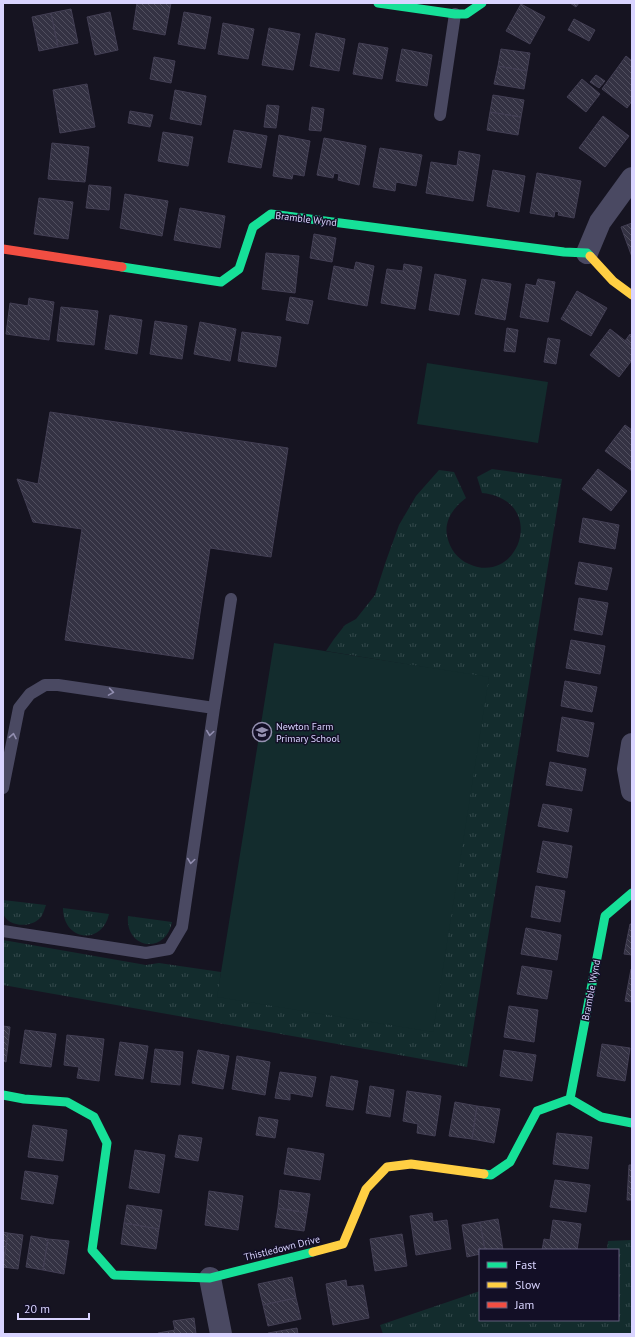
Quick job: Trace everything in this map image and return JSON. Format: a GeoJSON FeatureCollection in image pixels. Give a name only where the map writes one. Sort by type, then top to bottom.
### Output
{"type":"FeatureCollection","features":[{"type":"Feature","properties":{"kind":"street"},"geometry":{"type":"LineString","coordinates":[[378,3],[455,14],[466,14],[482,3]]}},
{"type":"Feature","properties":{"kind":"street"},"geometry":{"type":"LineString","coordinates":[[632,178],[600,222],[587,253],[613,281],[632,295]]}},
{"type":"Feature","properties":{"kind":"street","name":"Bramble Wynd"},"geometry":{"type":"LineString","coordinates":[[3,249],[221,282],[239,269],[253,227],[271,214],[564,252],[587,253]]}},
{"type":"Feature","properties":{"kind":"street"},"geometry":{"type":"LineString","coordinates":[[632,744],[628,769],[632,791]]}},
{"type":"Feature","properties":{"kind":"street","name":"Bramble Wynd"},"geometry":{"type":"LineString","coordinates":[[570,1099],[605,916],[632,893]]}},
{"type":"Feature","properties":{"kind":"street","name":"Thistledown Drive"},"geometry":{"type":"LineString","coordinates":[[3,1095],[24,1099],[68,1102],[94,1117],[107,1143],[92,1250],[114,1275],[210,1278],[342,1244],[366,1189],[387,1167],[411,1164],[491,1175],[510,1162],[537,1111],[570,1099]]}},
{"type":"Feature","properties":{"kind":"street"},"geometry":{"type":"LineString","coordinates":[[570,1099],[601,1117],[632,1123]]}},
{"type":"Feature","properties":{"kind":"street"},"geometry":{"type":"LineString","coordinates":[[210,1278],[221,1334]]}},
{"type":"Feature","properties":{"kind":"lane"},"geometry":{"type":"LineString","coordinates":[[440,115],[455,14]]}},
{"type":"Feature","properties":{"kind":"lane"},"geometry":{"type":"LineString","coordinates":[[3,931],[146,954],[169,949],[182,927],[231,599]]}},
{"type":"Feature","properties":{"kind":"lane"},"geometry":{"type":"LineString","coordinates":[[3,788],[19,708],[30,694],[45,685],[64,685],[214,708]]}},
{"type":"Feature","properties":{"kind":"green space"},"geometry":{"type":"Polygon","coordinates":[[[427,363],[548,382],[538,443],[417,424],[427,363]]]}},
{"type":"Feature","properties":{"kind":"green space"},"geometry":{"type":"Polygon","coordinates":[[[492,469],[562,479],[467,1067],[3,985],[3,940],[146,965],[159,963],[221,972],[218,997],[489,678],[326,651],[345,625],[356,619],[375,595],[399,525],[416,496],[439,470],[454,472],[466,498],[451,514],[446,530],[448,541],[458,556],[469,564],[487,568],[502,564],[513,553],[519,540],[521,525],[515,510],[503,499],[482,493],[477,477],[492,469]]]}},
{"type":"Feature","properties":{"kind":"green space"},"geometry":{"type":"Polygon","coordinates":[[[274,643],[489,677],[433,1032],[217,997],[274,643]]]}},
{"type":"Feature","properties":{"kind":"green space"},"geometry":{"type":"Polygon","coordinates":[[[3,900],[46,905],[42,916],[35,922],[19,925],[5,918],[3,913],[3,900]]]}},
{"type":"Feature","properties":{"kind":"green space"},"geometry":{"type":"Polygon","coordinates":[[[63,908],[109,914],[105,924],[99,931],[91,935],[83,935],[76,933],[69,927],[65,919],[63,908]]]}},
{"type":"Feature","properties":{"kind":"green space"},"geometry":{"type":"Polygon","coordinates":[[[128,916],[172,922],[168,933],[162,940],[147,944],[139,941],[133,936],[129,927],[128,916]]]}},
{"type":"Feature","properties":{"kind":"green space"},"geometry":{"type":"Polygon","coordinates":[[[632,1240],[632,1334],[383,1334],[380,1325],[479,1291],[479,1321],[619,1321],[619,1249],[607,1249],[608,1241],[632,1240]]]}},
{"type":"Feature","properties":{"kind":"building"},"geometry":{"type":"Polygon","coordinates":[[[137,3],[171,3],[165,35],[133,29],[137,3]]]}},
{"type":"Feature","properties":{"kind":"building"},"geometry":{"type":"Polygon","coordinates":[[[570,3],[579,3],[576,7],[570,3]]]}},
{"type":"Feature","properties":{"kind":"building"},"geometry":{"type":"Polygon","coordinates":[[[521,4],[545,17],[530,44],[506,31],[521,4]]]}},
{"type":"Feature","properties":{"kind":"building"},"geometry":{"type":"Polygon","coordinates":[[[71,9],[78,43],[58,47],[51,13],[71,9]]]}},
{"type":"Feature","properties":{"kind":"building"},"geometry":{"type":"Polygon","coordinates":[[[110,12],[118,50],[95,55],[87,17],[110,12]]]}},
{"type":"Feature","properties":{"kind":"building"},"geometry":{"type":"Polygon","coordinates":[[[184,12],[211,17],[205,49],[178,44],[184,12]]]}},
{"type":"Feature","properties":{"kind":"building"},"geometry":{"type":"Polygon","coordinates":[[[51,13],[58,47],[39,51],[32,17],[51,13]]]}},
{"type":"Feature","properties":{"kind":"building"},"geometry":{"type":"Polygon","coordinates":[[[574,19],[595,30],[589,41],[568,30],[574,19]]]}},
{"type":"Feature","properties":{"kind":"building"},"geometry":{"type":"Polygon","coordinates":[[[223,23],[254,29],[248,59],[218,54],[223,23]]]}},
{"type":"Feature","properties":{"kind":"building"},"geometry":{"type":"Polygon","coordinates":[[[269,28],[300,34],[293,70],[262,65],[269,28]]]}},
{"type":"Feature","properties":{"kind":"building"},"geometry":{"type":"Polygon","coordinates":[[[316,33],[345,39],[339,71],[310,66],[316,33]]]}},
{"type":"Feature","properties":{"kind":"building"},"geometry":{"type":"Polygon","coordinates":[[[359,43],[388,48],[382,79],[353,74],[359,43]]]}},
{"type":"Feature","properties":{"kind":"building"},"geometry":{"type":"Polygon","coordinates":[[[402,49],[432,55],[427,86],[396,81],[402,49]]]}},
{"type":"Feature","properties":{"kind":"building"},"geometry":{"type":"Polygon","coordinates":[[[501,49],[530,53],[527,71],[498,66],[501,49]]]}},
{"type":"Feature","properties":{"kind":"building"},"geometry":{"type":"Polygon","coordinates":[[[626,56],[632,61],[632,101],[627,108],[602,89],[626,56]]]}},
{"type":"Feature","properties":{"kind":"building"},"geometry":{"type":"Polygon","coordinates":[[[154,57],[175,61],[171,83],[150,79],[154,57]]]}},
{"type":"Feature","properties":{"kind":"building"},"geometry":{"type":"Polygon","coordinates":[[[498,66],[527,71],[524,89],[494,84],[498,66]]]}},
{"type":"Feature","properties":{"kind":"building"},"geometry":{"type":"Polygon","coordinates":[[[596,75],[605,81],[599,88],[590,82],[596,75]]]}},
{"type":"Feature","properties":{"kind":"building"},"geometry":{"type":"Polygon","coordinates":[[[582,79],[600,94],[586,112],[567,97],[582,79]]]}},
{"type":"Feature","properties":{"kind":"building"},"geometry":{"type":"Polygon","coordinates":[[[87,84],[95,127],[60,133],[53,90],[87,84]]]}},
{"type":"Feature","properties":{"kind":"building"},"geometry":{"type":"Polygon","coordinates":[[[175,90],[206,96],[201,125],[170,119],[175,90]]]}},
{"type":"Feature","properties":{"kind":"building"},"geometry":{"type":"Polygon","coordinates":[[[493,95],[524,100],[521,117],[490,112],[493,95]]]}},
{"type":"Feature","properties":{"kind":"building"},"geometry":{"type":"Polygon","coordinates":[[[267,105],[279,106],[276,128],[264,127],[267,105]]]}},
{"type":"Feature","properties":{"kind":"building"},"geometry":{"type":"Polygon","coordinates":[[[312,107],[324,109],[321,131],[309,130],[312,107]]]}},
{"type":"Feature","properties":{"kind":"building"},"geometry":{"type":"Polygon","coordinates":[[[130,111],[153,115],[150,127],[128,123],[130,111]]]}},
{"type":"Feature","properties":{"kind":"building"},"geometry":{"type":"Polygon","coordinates":[[[490,112],[521,117],[518,135],[487,130],[490,112]]]}},
{"type":"Feature","properties":{"kind":"building"},"geometry":{"type":"Polygon","coordinates":[[[603,116],[629,136],[605,167],[579,148],[603,116]]]}},
{"type":"Feature","properties":{"kind":"building"},"geometry":{"type":"Polygon","coordinates":[[[234,130],[267,136],[261,168],[228,162],[234,130]]]}},
{"type":"Feature","properties":{"kind":"building"},"geometry":{"type":"Polygon","coordinates":[[[163,132],[193,137],[188,166],[158,161],[163,132]]]}},
{"type":"Feature","properties":{"kind":"building"},"geometry":{"type":"Polygon","coordinates":[[[279,135],[310,141],[304,176],[293,174],[292,179],[273,176],[279,135]]]}},
{"type":"Feature","properties":{"kind":"building"},"geometry":{"type":"Polygon","coordinates":[[[324,138],[366,146],[359,185],[338,180],[339,174],[334,173],[333,178],[317,175],[324,138]]]}},
{"type":"Feature","properties":{"kind":"building"},"geometry":{"type":"Polygon","coordinates":[[[52,143],[89,147],[85,182],[48,179],[52,143]]]}},
{"type":"Feature","properties":{"kind":"building"},"geometry":{"type":"Polygon","coordinates":[[[380,148],[422,155],[416,186],[396,182],[395,191],[373,187],[380,148]]]}},
{"type":"Feature","properties":{"kind":"building"},"geometry":{"type":"Polygon","coordinates":[[[459,151],[480,155],[473,201],[426,193],[431,162],[457,166],[459,151]]]}},
{"type":"Feature","properties":{"kind":"building"},"geometry":{"type":"Polygon","coordinates":[[[493,170],[525,176],[519,212],[487,206],[493,170]]]}},
{"type":"Feature","properties":{"kind":"building"},"geometry":{"type":"Polygon","coordinates":[[[537,173],[581,181],[574,218],[558,215],[559,212],[555,211],[554,217],[530,213],[537,173]]]}},
{"type":"Feature","properties":{"kind":"building"},"geometry":{"type":"Polygon","coordinates":[[[89,185],[111,187],[109,210],[86,208],[89,185]]]}},
{"type":"Feature","properties":{"kind":"building"},"geometry":{"type":"Polygon","coordinates":[[[125,194],[168,201],[162,236],[120,228],[125,194]]]}},
{"type":"Feature","properties":{"kind":"building"},"geometry":{"type":"Polygon","coordinates":[[[39,198],[73,202],[68,239],[34,234],[39,198]]]}},
{"type":"Feature","properties":{"kind":"building"},"geometry":{"type":"Polygon","coordinates":[[[180,208],[225,216],[220,248],[174,240],[180,208]]]}},
{"type":"Feature","properties":{"kind":"building"},"geometry":{"type":"Polygon","coordinates":[[[632,223],[632,257],[621,227],[632,223]]]}},
{"type":"Feature","properties":{"kind":"building"},"geometry":{"type":"Polygon","coordinates":[[[314,234],[336,238],[332,262],[310,258],[314,234]]]}},
{"type":"Feature","properties":{"kind":"building"},"geometry":{"type":"Polygon","coordinates":[[[266,253],[299,256],[295,293],[262,289],[266,253]]]}},
{"type":"Feature","properties":{"kind":"building"},"geometry":{"type":"Polygon","coordinates":[[[356,262],[374,266],[367,306],[328,299],[334,266],[354,270],[356,262]]]}},
{"type":"Feature","properties":{"kind":"building"},"geometry":{"type":"Polygon","coordinates":[[[404,264],[422,267],[415,309],[381,303],[387,269],[403,271],[404,264]]]}},
{"type":"Feature","properties":{"kind":"building"},"geometry":{"type":"Polygon","coordinates":[[[435,274],[466,280],[459,315],[429,310],[435,274]]]}},
{"type":"Feature","properties":{"kind":"building"},"geometry":{"type":"Polygon","coordinates":[[[482,279],[511,284],[505,320],[475,314],[482,279]]]}},
{"type":"Feature","properties":{"kind":"building"},"geometry":{"type":"Polygon","coordinates":[[[538,279],[555,282],[548,322],[520,317],[526,284],[536,286],[538,279]]]}},
{"type":"Feature","properties":{"kind":"building"},"geometry":{"type":"Polygon","coordinates":[[[577,291],[607,308],[591,336],[561,319],[577,291]]]}},
{"type":"Feature","properties":{"kind":"building"},"geometry":{"type":"Polygon","coordinates":[[[290,297],[313,301],[308,324],[286,320],[290,297]]]}},
{"type":"Feature","properties":{"kind":"building"},"geometry":{"type":"Polygon","coordinates":[[[29,298],[54,302],[49,340],[6,334],[10,303],[28,306],[29,298]]]}},
{"type":"Feature","properties":{"kind":"building"},"geometry":{"type":"Polygon","coordinates":[[[61,307],[98,311],[94,345],[57,341],[61,307]]]}},
{"type":"Feature","properties":{"kind":"building"},"geometry":{"type":"Polygon","coordinates":[[[110,315],[142,320],[137,354],[105,349],[110,315]]]}},
{"type":"Feature","properties":{"kind":"building"},"geometry":{"type":"Polygon","coordinates":[[[155,321],[187,326],[182,359],[150,354],[155,321]]]}},
{"type":"Feature","properties":{"kind":"building"},"geometry":{"type":"Polygon","coordinates":[[[200,322],[236,329],[230,361],[194,354],[200,322]]]}},
{"type":"Feature","properties":{"kind":"building"},"geometry":{"type":"Polygon","coordinates":[[[507,328],[518,330],[515,352],[504,351],[507,328]]]}},
{"type":"Feature","properties":{"kind":"building"},"geometry":{"type":"Polygon","coordinates":[[[610,329],[632,346],[632,360],[619,377],[590,355],[610,329]]]}},
{"type":"Feature","properties":{"kind":"building"},"geometry":{"type":"Polygon","coordinates":[[[242,332],[281,337],[276,367],[238,361],[242,332]]]}},
{"type":"Feature","properties":{"kind":"building"},"geometry":{"type":"Polygon","coordinates":[[[630,334],[632,336],[632,346],[625,341],[630,334]]]}},
{"type":"Feature","properties":{"kind":"building"},"geometry":{"type":"Polygon","coordinates":[[[548,338],[560,340],[556,364],[544,362],[548,338]]]}},
{"type":"Feature","properties":{"kind":"building"},"geometry":{"type":"Polygon","coordinates":[[[50,412],[288,448],[271,557],[210,548],[193,659],[65,640],[82,529],[33,522],[17,479],[38,484],[50,412]]]}},
{"type":"Feature","properties":{"kind":"building"},"geometry":{"type":"Polygon","coordinates":[[[625,425],[632,430],[632,471],[605,451],[625,425]]]}},
{"type":"Feature","properties":{"kind":"building"},"geometry":{"type":"Polygon","coordinates":[[[598,469],[627,491],[611,511],[582,489],[598,469]]]}},
{"type":"Feature","properties":{"kind":"building"},"geometry":{"type":"Polygon","coordinates":[[[583,518],[619,525],[615,549],[579,542],[583,518]]]}},
{"type":"Feature","properties":{"kind":"building"},"geometry":{"type":"Polygon","coordinates":[[[579,562],[612,568],[607,590],[575,584],[579,562]]]}},
{"type":"Feature","properties":{"kind":"building"},"geometry":{"type":"Polygon","coordinates":[[[579,598],[608,603],[602,635],[574,630],[579,598]]]}},
{"type":"Feature","properties":{"kind":"building"},"geometry":{"type":"Polygon","coordinates":[[[571,640],[605,646],[600,674],[566,668],[571,640]]]}},
{"type":"Feature","properties":{"kind":"building"},"geometry":{"type":"Polygon","coordinates":[[[565,681],[597,687],[592,712],[561,706],[565,681]]]}},
{"type":"Feature","properties":{"kind":"building"},"geometry":{"type":"Polygon","coordinates":[[[562,717],[594,723],[588,757],[557,751],[562,717]]]}},
{"type":"Feature","properties":{"kind":"building"},"geometry":{"type":"Polygon","coordinates":[[[550,762],[586,769],[582,791],[546,785],[550,762]]]}},
{"type":"Feature","properties":{"kind":"building"},"geometry":{"type":"Polygon","coordinates":[[[543,804],[572,809],[568,832],[538,826],[543,804]]]}},
{"type":"Feature","properties":{"kind":"building"},"geometry":{"type":"Polygon","coordinates":[[[543,841],[572,846],[567,878],[537,872],[543,841]]]}},
{"type":"Feature","properties":{"kind":"building"},"geometry":{"type":"Polygon","coordinates":[[[536,886],[565,891],[560,922],[531,917],[536,886]]]}},
{"type":"Feature","properties":{"kind":"building"},"geometry":{"type":"Polygon","coordinates":[[[630,924],[632,924],[632,955],[624,954],[630,924]]]}},
{"type":"Feature","properties":{"kind":"building"},"geometry":{"type":"Polygon","coordinates":[[[526,928],[561,935],[557,960],[521,954],[526,928]]]}},
{"type":"Feature","properties":{"kind":"building"},"geometry":{"type":"Polygon","coordinates":[[[522,966],[552,971],[547,999],[517,994],[522,966]]]}},
{"type":"Feature","properties":{"kind":"building"},"geometry":{"type":"Polygon","coordinates":[[[632,969],[632,1002],[625,1001],[632,969]]]}},
{"type":"Feature","properties":{"kind":"building"},"geometry":{"type":"Polygon","coordinates":[[[509,1006],[538,1010],[534,1042],[504,1037],[509,1006]]]}},
{"type":"Feature","properties":{"kind":"building"},"geometry":{"type":"Polygon","coordinates":[[[3,1026],[10,1027],[6,1062],[3,1061],[3,1026]]]}},
{"type":"Feature","properties":{"kind":"building"},"geometry":{"type":"Polygon","coordinates":[[[25,1030],[56,1034],[51,1067],[20,1063],[25,1030]]]}},
{"type":"Feature","properties":{"kind":"building"},"geometry":{"type":"Polygon","coordinates":[[[67,1035],[104,1039],[99,1081],[77,1078],[79,1067],[64,1065],[67,1035]]]}},
{"type":"Feature","properties":{"kind":"building"},"geometry":{"type":"Polygon","coordinates":[[[120,1042],[148,1046],[143,1079],[115,1075],[120,1042]]]}},
{"type":"Feature","properties":{"kind":"building"},"geometry":{"type":"Polygon","coordinates":[[[602,1044],[630,1048],[625,1081],[597,1076],[602,1044]]]}},
{"type":"Feature","properties":{"kind":"building"},"geometry":{"type":"Polygon","coordinates":[[[155,1049],[183,1052],[180,1085],[151,1082],[155,1049]]]}},
{"type":"Feature","properties":{"kind":"building"},"geometry":{"type":"Polygon","coordinates":[[[198,1050],[229,1056],[223,1089],[192,1083],[198,1050]]]}},
{"type":"Feature","properties":{"kind":"building"},"geometry":{"type":"Polygon","coordinates":[[[504,1050],[536,1055],[532,1081],[500,1076],[504,1050]]]}},
{"type":"Feature","properties":{"kind":"building"},"geometry":{"type":"Polygon","coordinates":[[[237,1056],[270,1062],[265,1095],[232,1089],[237,1056]]]}},
{"type":"Feature","properties":{"kind":"building"},"geometry":{"type":"Polygon","coordinates":[[[280,1072],[316,1077],[312,1097],[290,1093],[290,1100],[275,1098],[280,1072]]]}},
{"type":"Feature","properties":{"kind":"building"},"geometry":{"type":"Polygon","coordinates":[[[331,1076],[358,1081],[353,1110],[326,1106],[331,1076]]]}},
{"type":"Feature","properties":{"kind":"building"},"geometry":{"type":"Polygon","coordinates":[[[370,1086],[394,1090],[390,1117],[366,1113],[370,1086]]]}},
{"type":"Feature","properties":{"kind":"building"},"geometry":{"type":"Polygon","coordinates":[[[407,1091],[441,1096],[435,1136],[417,1133],[418,1124],[403,1121],[407,1091]]]}},
{"type":"Feature","properties":{"kind":"building"},"geometry":{"type":"Polygon","coordinates":[[[455,1102],[477,1106],[472,1139],[449,1136],[455,1102]]]}},
{"type":"Feature","properties":{"kind":"building"},"geometry":{"type":"Polygon","coordinates":[[[477,1106],[500,1109],[494,1143],[472,1139],[477,1106]]]}},
{"type":"Feature","properties":{"kind":"building"},"geometry":{"type":"Polygon","coordinates":[[[259,1117],[278,1120],[275,1138],[256,1135],[259,1117]]]}},
{"type":"Feature","properties":{"kind":"building"},"geometry":{"type":"Polygon","coordinates":[[[33,1125],[67,1130],[63,1161],[28,1157],[33,1125]]]}},
{"type":"Feature","properties":{"kind":"building"},"geometry":{"type":"Polygon","coordinates":[[[557,1133],[592,1137],[588,1169],[553,1164],[557,1133]]]}},
{"type":"Feature","properties":{"kind":"building"},"geometry":{"type":"Polygon","coordinates":[[[179,1135],[202,1138],[198,1161],[175,1157],[179,1135]]]}},
{"type":"Feature","properties":{"kind":"building"},"geometry":{"type":"Polygon","coordinates":[[[288,1148],[324,1154],[320,1180],[284,1174],[288,1148]]]}},
{"type":"Feature","properties":{"kind":"building"},"geometry":{"type":"Polygon","coordinates":[[[135,1150],[165,1155],[159,1193],[129,1188],[135,1150]]]}},
{"type":"Feature","properties":{"kind":"building"},"geometry":{"type":"Polygon","coordinates":[[[629,1165],[632,1165],[632,1200],[627,1200],[629,1165]]]}},
{"type":"Feature","properties":{"kind":"building"},"geometry":{"type":"Polygon","coordinates":[[[25,1171],[58,1176],[53,1204],[21,1199],[25,1171]]]}},
{"type":"Feature","properties":{"kind":"building"},"geometry":{"type":"Polygon","coordinates":[[[555,1180],[590,1185],[586,1212],[550,1207],[555,1180]]]}},
{"type":"Feature","properties":{"kind":"building"},"geometry":{"type":"Polygon","coordinates":[[[280,1190],[310,1194],[307,1213],[278,1208],[280,1190]]]}},
{"type":"Feature","properties":{"kind":"building"},"geometry":{"type":"Polygon","coordinates":[[[209,1191],[243,1196],[238,1230],[205,1225],[209,1191]]]}},
{"type":"Feature","properties":{"kind":"building"},"geometry":{"type":"Polygon","coordinates":[[[127,1205],[162,1210],[159,1229],[124,1223],[127,1205]]]}},
{"type":"Feature","properties":{"kind":"building"},"geometry":{"type":"Polygon","coordinates":[[[278,1208],[307,1213],[304,1231],[275,1227],[278,1208]]]}},
{"type":"Feature","properties":{"kind":"building"},"geometry":{"type":"Polygon","coordinates":[[[432,1213],[433,1222],[447,1220],[451,1249],[416,1255],[410,1216],[432,1213]]]}},
{"type":"Feature","properties":{"kind":"building"},"geometry":{"type":"Polygon","coordinates":[[[498,1219],[503,1249],[485,1249],[480,1222],[498,1219]]]}},
{"type":"Feature","properties":{"kind":"building"},"geometry":{"type":"Polygon","coordinates":[[[553,1220],[581,1224],[577,1249],[542,1249],[544,1239],[550,1240],[553,1220]]]}},
{"type":"Feature","properties":{"kind":"building"},"geometry":{"type":"Polygon","coordinates":[[[480,1222],[485,1249],[479,1249],[479,1254],[467,1257],[462,1225],[480,1222]]]}},
{"type":"Feature","properties":{"kind":"building"},"geometry":{"type":"Polygon","coordinates":[[[124,1223],[159,1229],[156,1249],[121,1244],[124,1223]]]}},
{"type":"Feature","properties":{"kind":"building"},"geometry":{"type":"Polygon","coordinates":[[[3,1232],[8,1233],[3,1265],[3,1232]]]}},
{"type":"Feature","properties":{"kind":"building"},"geometry":{"type":"Polygon","coordinates":[[[8,1233],[23,1235],[18,1269],[3,1267],[8,1233]]]}},
{"type":"Feature","properties":{"kind":"building"},"geometry":{"type":"Polygon","coordinates":[[[402,1234],[407,1266],[375,1271],[370,1239],[402,1234]]]}},
{"type":"Feature","properties":{"kind":"building"},"geometry":{"type":"Polygon","coordinates":[[[31,1236],[48,1239],[43,1270],[26,1267],[31,1236]]]}},
{"type":"Feature","properties":{"kind":"building"},"geometry":{"type":"Polygon","coordinates":[[[48,1239],[69,1241],[64,1274],[43,1270],[48,1239]]]}},
{"type":"Feature","properties":{"kind":"building"},"geometry":{"type":"Polygon","coordinates":[[[292,1277],[296,1298],[263,1305],[258,1284],[292,1277]]]}},
{"type":"Feature","properties":{"kind":"building"},"geometry":{"type":"Polygon","coordinates":[[[346,1280],[347,1287],[363,1285],[369,1318],[333,1325],[326,1284],[346,1280]]]}},
{"type":"Feature","properties":{"kind":"building"},"geometry":{"type":"Polygon","coordinates":[[[296,1298],[301,1319],[268,1326],[263,1305],[296,1298]]]}},
{"type":"Feature","properties":{"kind":"building"},"geometry":{"type":"Polygon","coordinates":[[[194,1318],[196,1334],[158,1334],[175,1330],[173,1321],[194,1318]]]}},
{"type":"Feature","properties":{"kind":"building"},"geometry":{"type":"Polygon","coordinates":[[[297,1328],[298,1334],[268,1334],[268,1333],[297,1328]]]}},
{"type":"Feature","properties":{"kind":"traffic: fast"},"geometry":{"type":"LineString","coordinates":[[378,3],[455,14],[466,14],[482,3]]}},
{"type":"Feature","properties":{"kind":"traffic: fast"},"geometry":{"type":"LineString","coordinates":[[122,267],[221,282],[239,269],[253,227],[271,214],[564,252],[587,253],[590,256]]}},
{"type":"Feature","properties":{"kind":"traffic: fast"},"geometry":{"type":"LineString","coordinates":[[570,1099],[605,916],[632,893]]}},
{"type":"Feature","properties":{"kind":"traffic: fast"},"geometry":{"type":"LineString","coordinates":[[3,1095],[24,1099],[67,1102],[94,1117],[107,1143],[92,1250],[114,1275],[210,1278],[313,1252]]}},
{"type":"Feature","properties":{"kind":"traffic: fast"},"geometry":{"type":"LineString","coordinates":[[484,1174],[491,1175],[510,1162],[537,1111],[570,1099],[601,1117],[632,1123]]}},
{"type":"Feature","properties":{"kind":"traffic: slow"},"geometry":{"type":"LineString","coordinates":[[590,256],[613,281],[632,295]]}},
{"type":"Feature","properties":{"kind":"traffic: slow"},"geometry":{"type":"LineString","coordinates":[[313,1252],[343,1244],[366,1189],[387,1167],[411,1164],[484,1174]]}},
{"type":"Feature","properties":{"kind":"traffic: jam"},"geometry":{"type":"LineString","coordinates":[[3,249],[122,267]]}},
{"type":"Feature","properties":{"kind":"place","name":"Newton Farm Primary School"},"geometry":{"type":"Point","coordinates":[262,732]}}]}
